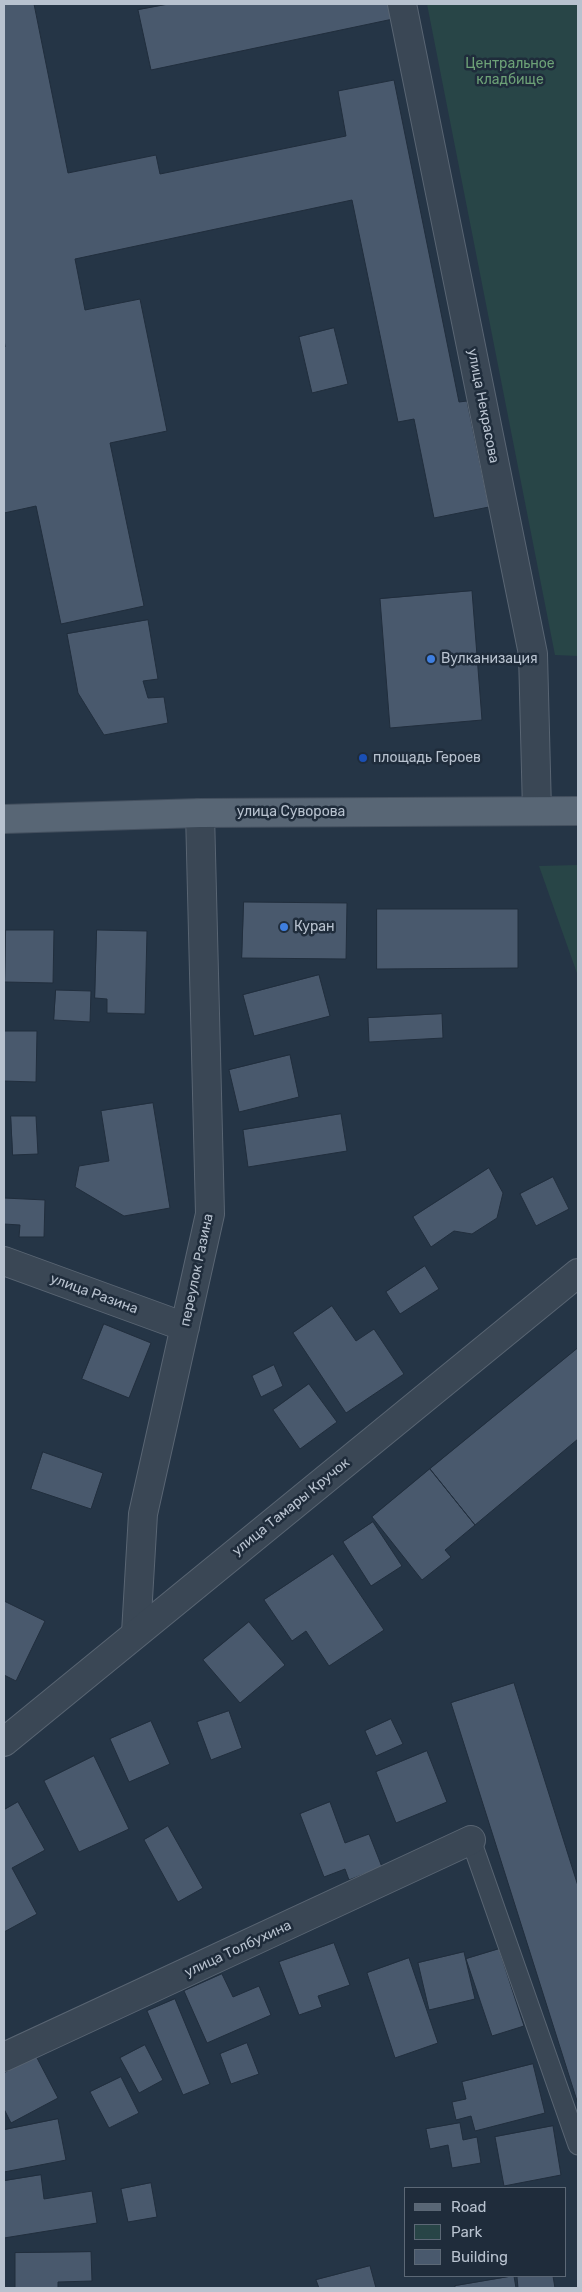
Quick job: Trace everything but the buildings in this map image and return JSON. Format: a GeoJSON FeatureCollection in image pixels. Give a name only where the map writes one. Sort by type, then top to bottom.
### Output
{"type":"FeatureCollection","features":[{"type":"Feature","properties":{"kind":"main road","name":"улица Суворова"},"geometry":{"type":"LineString","coordinates":[[4,819],[200,813],[578,811]]}},
{"type":"Feature","properties":{"kind":"street","name":"улица Некрасова"},"geometry":{"type":"LineString","coordinates":[[402,4],[533,654],[537,811]]}},
{"type":"Feature","properties":{"kind":"street","name":"переулок Разина"},"geometry":{"type":"LineString","coordinates":[[136,1633],[143,1514],[210,1214],[200,813]]}},
{"type":"Feature","properties":{"kind":"street","name":"улица Разина"},"geometry":{"type":"LineString","coordinates":[[4,1261],[185,1327]]}},
{"type":"Feature","properties":{"kind":"street","name":"улица Тамары Кручок"},"geometry":{"type":"LineString","coordinates":[[4,1742],[578,1273]]}},
{"type":"Feature","properties":{"kind":"street","name":"улица Толбухина"},"geometry":{"type":"LineString","coordinates":[[4,2057],[471,1840]]}},
{"type":"Feature","properties":{"kind":"lane"},"geometry":{"type":"LineString","coordinates":[[471,1840],[578,2145]]}},
{"type":"Feature","properties":{"kind":"green space","name":"Центральное кладбище"},"geometry":{"type":"Polygon","coordinates":[[[427,4],[578,4],[578,656],[555,655],[427,4]]]}},
{"type":"Feature","properties":{"kind":"green space"},"geometry":{"type":"Polygon","coordinates":[[[578,865],[578,976],[539,866],[578,865]]]}},
{"type":"Feature","properties":{"kind":"place","name":"Вулканизация"},"geometry":{"type":"Point","coordinates":[431,659]}},
{"type":"Feature","properties":{"kind":"place","name":"площадь Героев"},"geometry":{"type":"Point","coordinates":[363,758]}},
{"type":"Feature","properties":{"kind":"place","name":"Куран"},"geometry":{"type":"Point","coordinates":[284,927]}}]}
